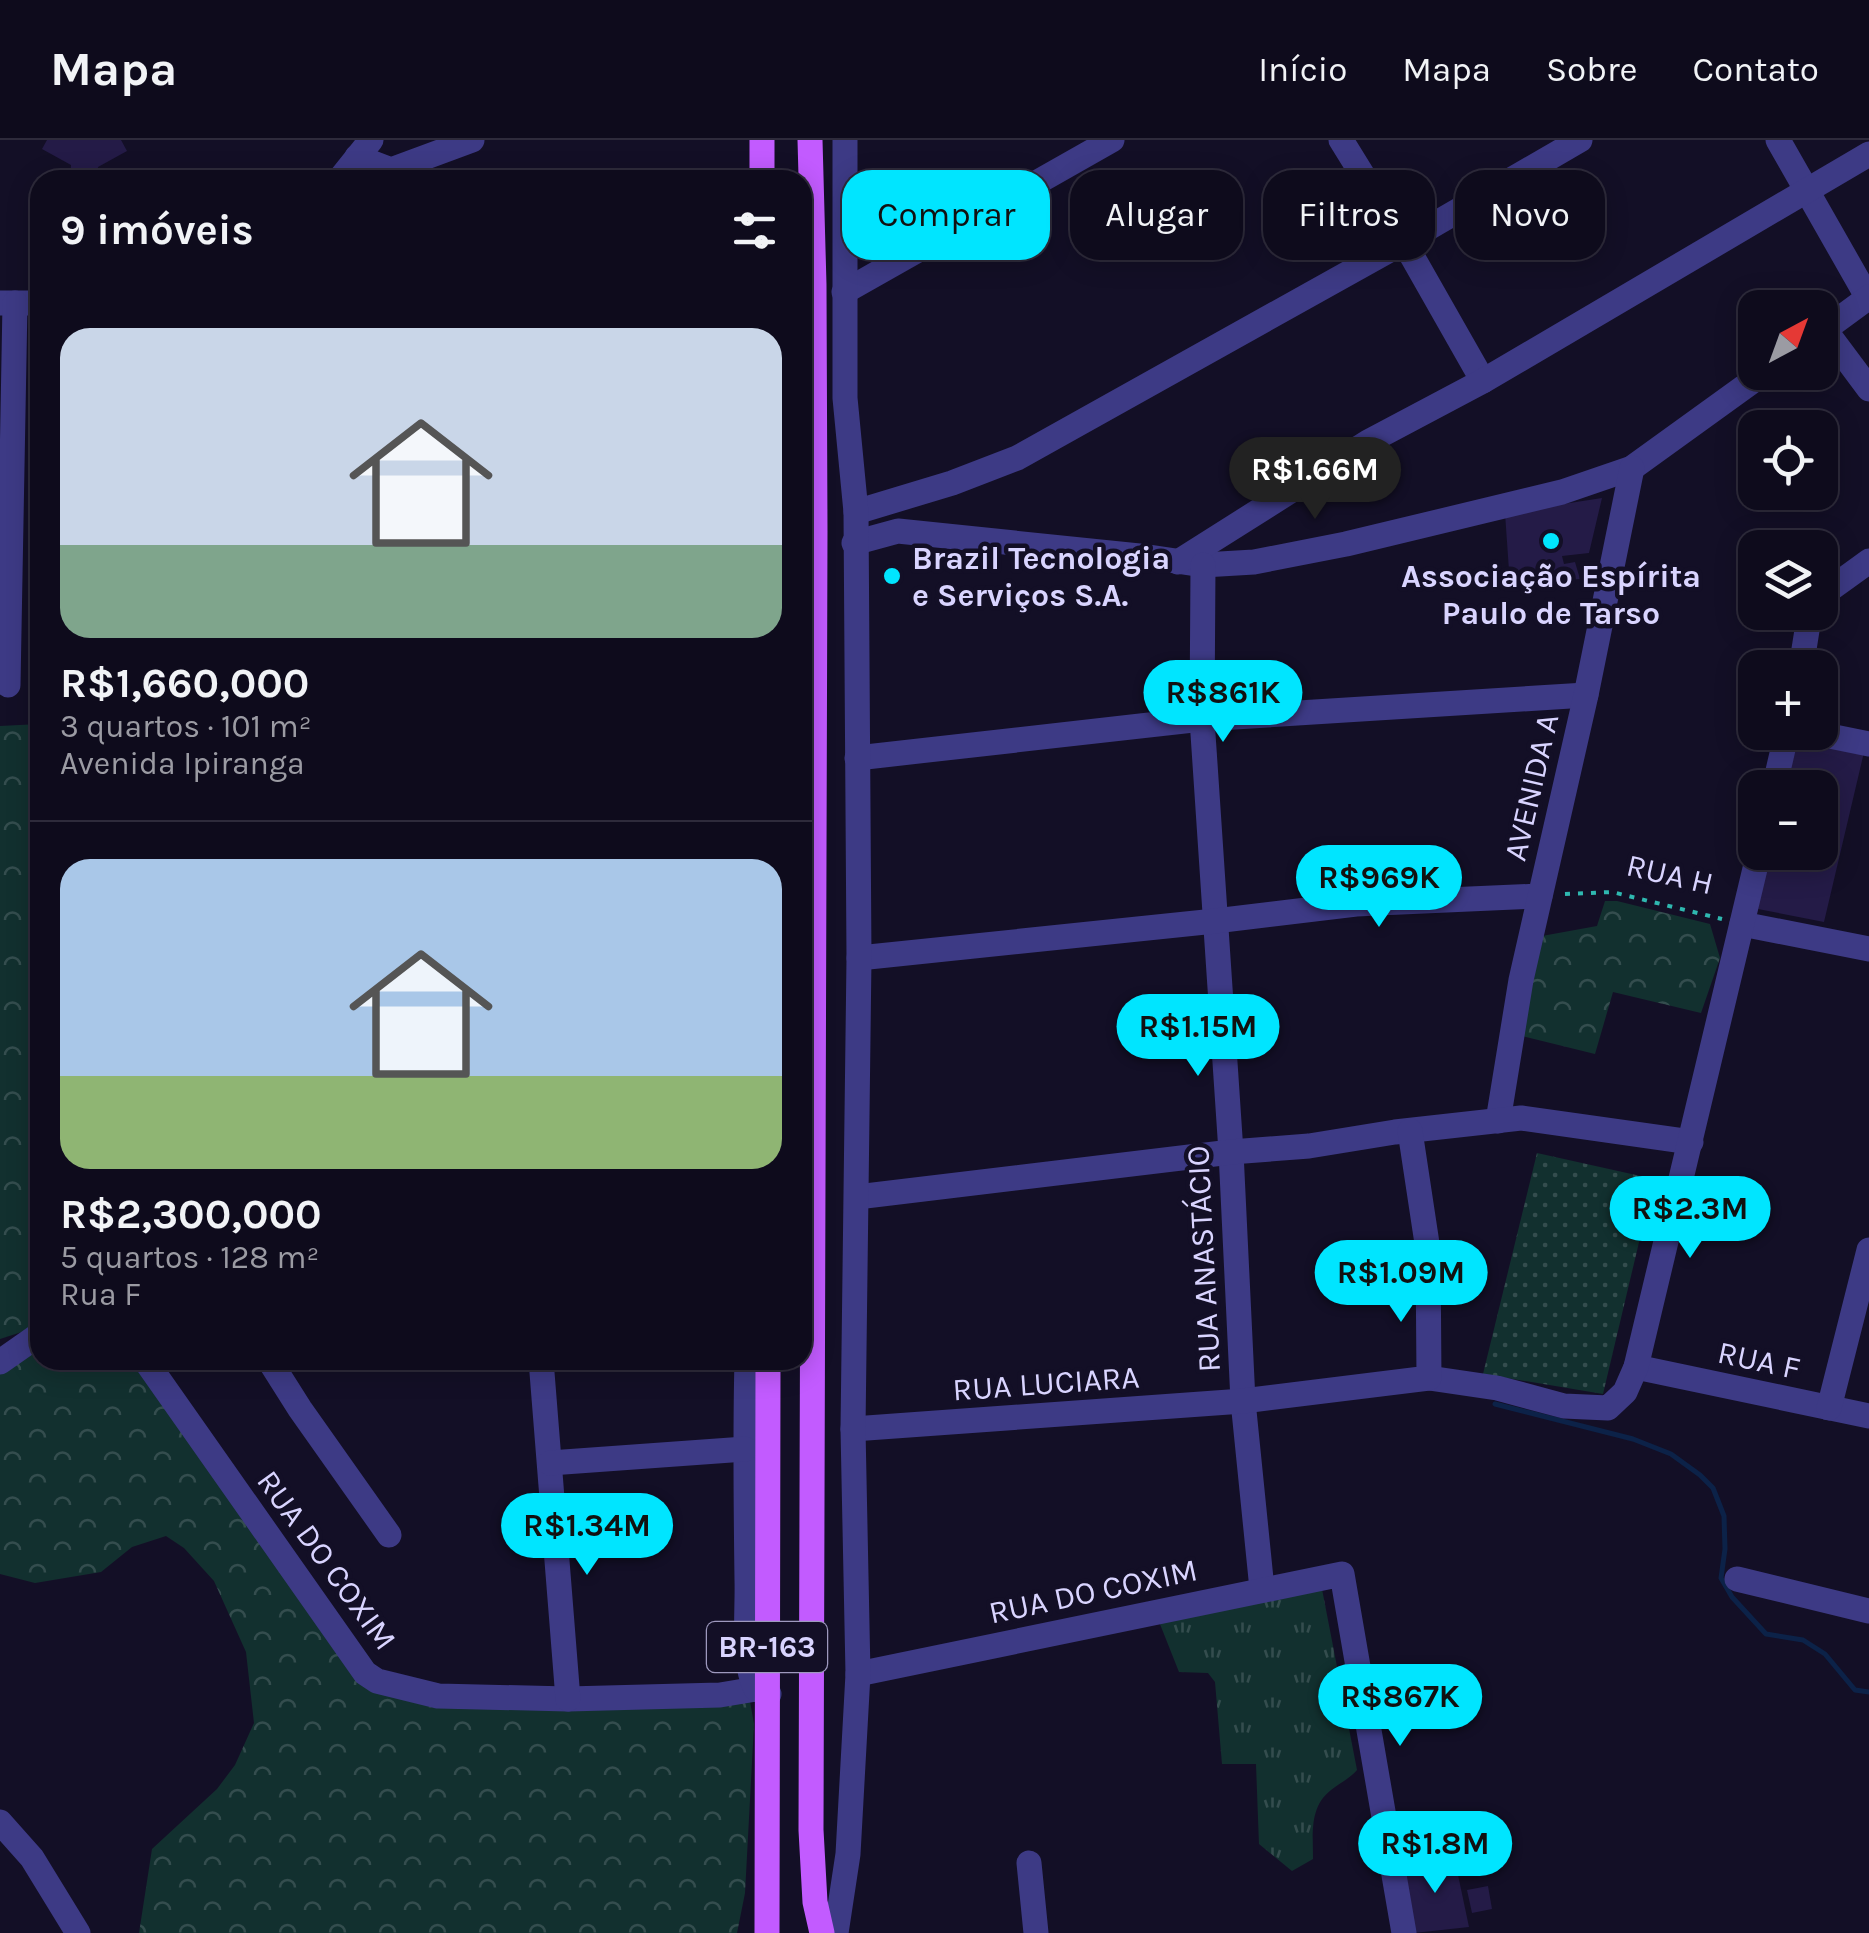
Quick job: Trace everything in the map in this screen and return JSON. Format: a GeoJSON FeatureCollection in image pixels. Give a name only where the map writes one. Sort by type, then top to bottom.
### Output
{"type":"FeatureCollection","features":[{"type":"Feature","properties":{"kind":"main road"},"geometry":{"type":"LineString","coordinates":[[762,140],[762,170]]}},
{"type":"Feature","properties":{"kind":"main road","name":"BR-163"},"geometry":{"type":"LineString","coordinates":[[810,140],[811,170]]}},
{"type":"Feature","properties":{"kind":"main road","name":"BR-163"},"geometry":{"type":"LineString","coordinates":[[812,212],[815,474],[811,1830],[815,1902],[822,1933]]}},
{"type":"Feature","properties":{"kind":"main road","name":"BR-163"},"geometry":{"type":"LineString","coordinates":[[768,1370],[767,1631],[762,1691],[768,1933]]}},
{"type":"Feature","properties":{"kind":"street"},"geometry":{"type":"LineString","coordinates":[[403,170],[472,140]]}},
{"type":"Feature","properties":{"kind":"street"},"geometry":{"type":"LineString","coordinates":[[836,1933],[848,1854],[858,1674],[854,1429],[859,958],[856,512],[845,398],[845,140]]}},
{"type":"Feature","properties":{"kind":"street"},"geometry":{"type":"LineString","coordinates":[[844,292],[1112,140]]}},
{"type":"Feature","properties":{"kind":"street"},"geometry":{"type":"LineString","coordinates":[[1341,140],[1360,170]]}},
{"type":"Feature","properties":{"kind":"street"},"geometry":{"type":"LineString","coordinates":[[1435,224],[1580,140]]}},
{"type":"Feature","properties":{"kind":"street"},"geometry":{"type":"LineString","coordinates":[[1778,140],[1869,297],[1838,320]]}},
{"type":"Feature","properties":{"kind":"street"},"geometry":{"type":"LineString","coordinates":[[347,170],[364,149],[387,170]]}},
{"type":"Feature","properties":{"kind":"street"},"geometry":{"type":"LineString","coordinates":[[1191,563],[1368,442],[1483,381],[1869,154]]}},
{"type":"Feature","properties":{"kind":"street"},"geometry":{"type":"LineString","coordinates":[[856,512],[1018,458],[1372,260]]}},
{"type":"Feature","properties":{"kind":"street"},"geometry":{"type":"LineString","coordinates":[[1414,260],[1483,381]]}},
{"type":"Feature","properties":{"kind":"street"},"geometry":{"type":"LineString","coordinates":[[8,685],[5,635],[18,303]]}},
{"type":"Feature","properties":{"kind":"street"},"geometry":{"type":"LineString","coordinates":[[1838,351],[1869,389]]}},
{"type":"Feature","properties":{"kind":"street"},"geometry":{"type":"LineString","coordinates":[[854,543],[898,531],[1191,563],[1254,562],[1562,492],[1632,468],[1740,390]]}},
{"type":"Feature","properties":{"kind":"street","name":"AVENIDA A"},"geometry":{"type":"LineString","coordinates":[[1498,1121],[1522,980],[1632,468]]}},
{"type":"Feature","properties":{"kind":"street"},"geometry":{"type":"LineString","coordinates":[[1838,583],[1869,561]]}},
{"type":"Feature","properties":{"kind":"street","name":"RUA ANASTÁCIO"},"geometry":{"type":"LineString","coordinates":[[1191,563],[1231,1152],[1243,1401],[1262,1589]]}},
{"type":"Feature","properties":{"kind":"street"},"geometry":{"type":"LineString","coordinates":[[857,758],[1202,719],[1586,694]]}},
{"type":"Feature","properties":{"kind":"street"},"geometry":{"type":"LineString","coordinates":[[1838,738],[1869,744]]}},
{"type":"Feature","properties":{"kind":"street"},"geometry":{"type":"LineString","coordinates":[[1636,1367],[1755,870]]}},
{"type":"Feature","properties":{"kind":"street"},"geometry":{"type":"LineString","coordinates":[[859,958],[1356,904],[1540,896]]}},
{"type":"Feature","properties":{"kind":"street","name":"RUA H"},"geometry":{"type":"LineString","coordinates":[[1742,924],[1869,949]]}},
{"type":"Feature","properties":{"kind":"street"},"geometry":{"type":"LineString","coordinates":[[857,1197],[1520,1118],[1691,1142]]}},
{"type":"Feature","properties":{"kind":"street"},"geometry":{"type":"LineString","coordinates":[[1410,1130],[1428,1250],[1429,1378]]}},
{"type":"Feature","properties":{"kind":"street"},"geometry":{"type":"LineString","coordinates":[[1829,1408],[1869,1250]]}},
{"type":"Feature","properties":{"kind":"street"},"geometry":{"type":"LineString","coordinates":[[0,1347],[30,1338]]}},
{"type":"Feature","properties":{"kind":"street"},"geometry":{"type":"LineString","coordinates":[[0,1362],[30,1341]]}},
{"type":"Feature","properties":{"kind":"street","name":"RUA LUCIARA"},"geometry":{"type":"LineString","coordinates":[[854,1429],[1243,1401],[1429,1378],[1497,1388],[1564,1406],[1608,1408],[1625,1392],[1636,1367]]}},
{"type":"Feature","properties":{"kind":"street","name":"RUA F"},"geometry":{"type":"LineString","coordinates":[[1636,1367],[1869,1416]]}},
{"type":"Feature","properties":{"kind":"street","name":"RUA DO COXIM"},"geometry":{"type":"LineString","coordinates":[[152,1370],[365,1673],[377,1681],[438,1696],[568,1698],[762,1691]]}},
{"type":"Feature","properties":{"kind":"street"},"geometry":{"type":"LineString","coordinates":[[275,1370],[389,1535]]}},
{"type":"Feature","properties":{"kind":"street"},"geometry":{"type":"LineString","coordinates":[[542,1370],[568,1698]]}},
{"type":"Feature","properties":{"kind":"street"},"geometry":{"type":"LineString","coordinates":[[747,1370],[744,1449],[748,1644],[751,1680],[762,1691]]}},
{"type":"Feature","properties":{"kind":"street"},"geometry":{"type":"LineString","coordinates":[[550,1462],[744,1449]]}},
{"type":"Feature","properties":{"kind":"street","name":"RUA DO COXIM"},"geometry":{"type":"LineString","coordinates":[[858,1674],[1342,1574],[1404,1933]]}},
{"type":"Feature","properties":{"kind":"street"},"geometry":{"type":"LineString","coordinates":[[1738,1579],[1869,1611]]}},
{"type":"Feature","properties":{"kind":"street"},"geometry":{"type":"LineString","coordinates":[[0,1822],[32,1858],[78,1933]]}},
{"type":"Feature","properties":{"kind":"street"},"geometry":{"type":"LineString","coordinates":[[1028,1864],[1036,1933]]}},
{"type":"Feature","properties":{"kind":"path","name":"RUA H"},"geometry":{"type":"LineString","coordinates":[[1540,896],[1612,892],[1742,924]]}},
{"type":"Feature","properties":{"kind":"green space"},"geometry":{"type":"Polygon","coordinates":[[[30,724],[30,1329],[0,1339],[0,726],[30,724]]]}},
{"type":"Feature","properties":{"kind":"green space"},"geometry":{"type":"Polygon","coordinates":[[[1605,901],[1710,924],[1720,958],[1701,1013],[1613,992],[1595,1054],[1522,1036],[1542,936],[1597,926],[1605,901]]]}},
{"type":"Feature","properties":{"kind":"green space"},"geometry":{"type":"Polygon","coordinates":[[[1537,1153],[1654,1179],[1603,1394],[1483,1374],[1537,1153]]]}},
{"type":"Feature","properties":{"kind":"green space"},"geometry":{"type":"Polygon","coordinates":[[[30,1339],[30,1370],[159,1370],[395,1693],[749,1696],[754,1724],[745,1893],[737,1933],[139,1933],[152,1849],[217,1789],[235,1765],[254,1723],[246,1652],[214,1581],[184,1548],[166,1536],[132,1547],[101,1572],[35,1583],[0,1574],[0,1368],[30,1339]]]}},
{"type":"Feature","properties":{"kind":"green space"},"geometry":{"type":"Polygon","coordinates":[[[1321,1584],[1357,1770],[1319,1804],[1314,1822],[1313,1859],[1292,1871],[1259,1844],[1256,1764],[1222,1764],[1215,1682],[1208,1673],[1179,1672],[1158,1619],[1321,1584]]]}},
{"type":"Feature","properties":{"kind":"building"},"geometry":{"type":"Polygon","coordinates":[[[47,140],[121,140],[127,151],[98,170],[71,170],[71,165],[42,149],[47,140]]]}},
{"type":"Feature","properties":{"kind":"building","name":"Associação Espírita Paulo de Tarso"},"geometry":{"type":"Polygon","coordinates":[[[1602,498],[1589,553],[1562,556],[1564,564],[1575,562],[1580,579],[1510,585],[1505,513],[1602,498]]]}},
{"type":"Feature","properties":{"kind":"building"},"geometry":{"type":"Polygon","coordinates":[[[1838,743],[1865,748],[1838,863],[1838,770],[1783,770],[1788,750],[1838,750],[1838,743]]]}},
{"type":"Feature","properties":{"kind":"building"},"geometry":{"type":"Polygon","coordinates":[[[1762,870],[1836,870],[1824,922],[1758,909],[1762,870]]]}},
{"type":"Feature","properties":{"kind":"building"},"geometry":{"type":"Polygon","coordinates":[[[1454,1856],[1469,1927],[1414,1933],[1401,1866],[1454,1856]]]}},
{"type":"Feature","properties":{"kind":"building"},"geometry":{"type":"Polygon","coordinates":[[[1488,1886],[1492,1909],[1472,1913],[1467,1890],[1488,1886]]]}},
{"type":"Feature","properties":{"kind":"waterway"},"geometry":{"type":"LineString","coordinates":[[1495,1404],[1633,1439],[1671,1454],[1700,1475],[1713,1488],[1724,1516],[1721,1578],[1732,1597],[1766,1634],[1803,1640],[1825,1654],[1855,1690],[1869,1692]]}},
{"type":"Feature","properties":{"kind":"place","name":"Associação Espírita Paulo de Tarso"},"geometry":{"type":"Point","coordinates":[1551,541]}},
{"type":"Feature","properties":{"kind":"place","name":"Brazil Tecnologia e Serviços S.A."},"geometry":{"type":"Point","coordinates":[892,576]}}]}
